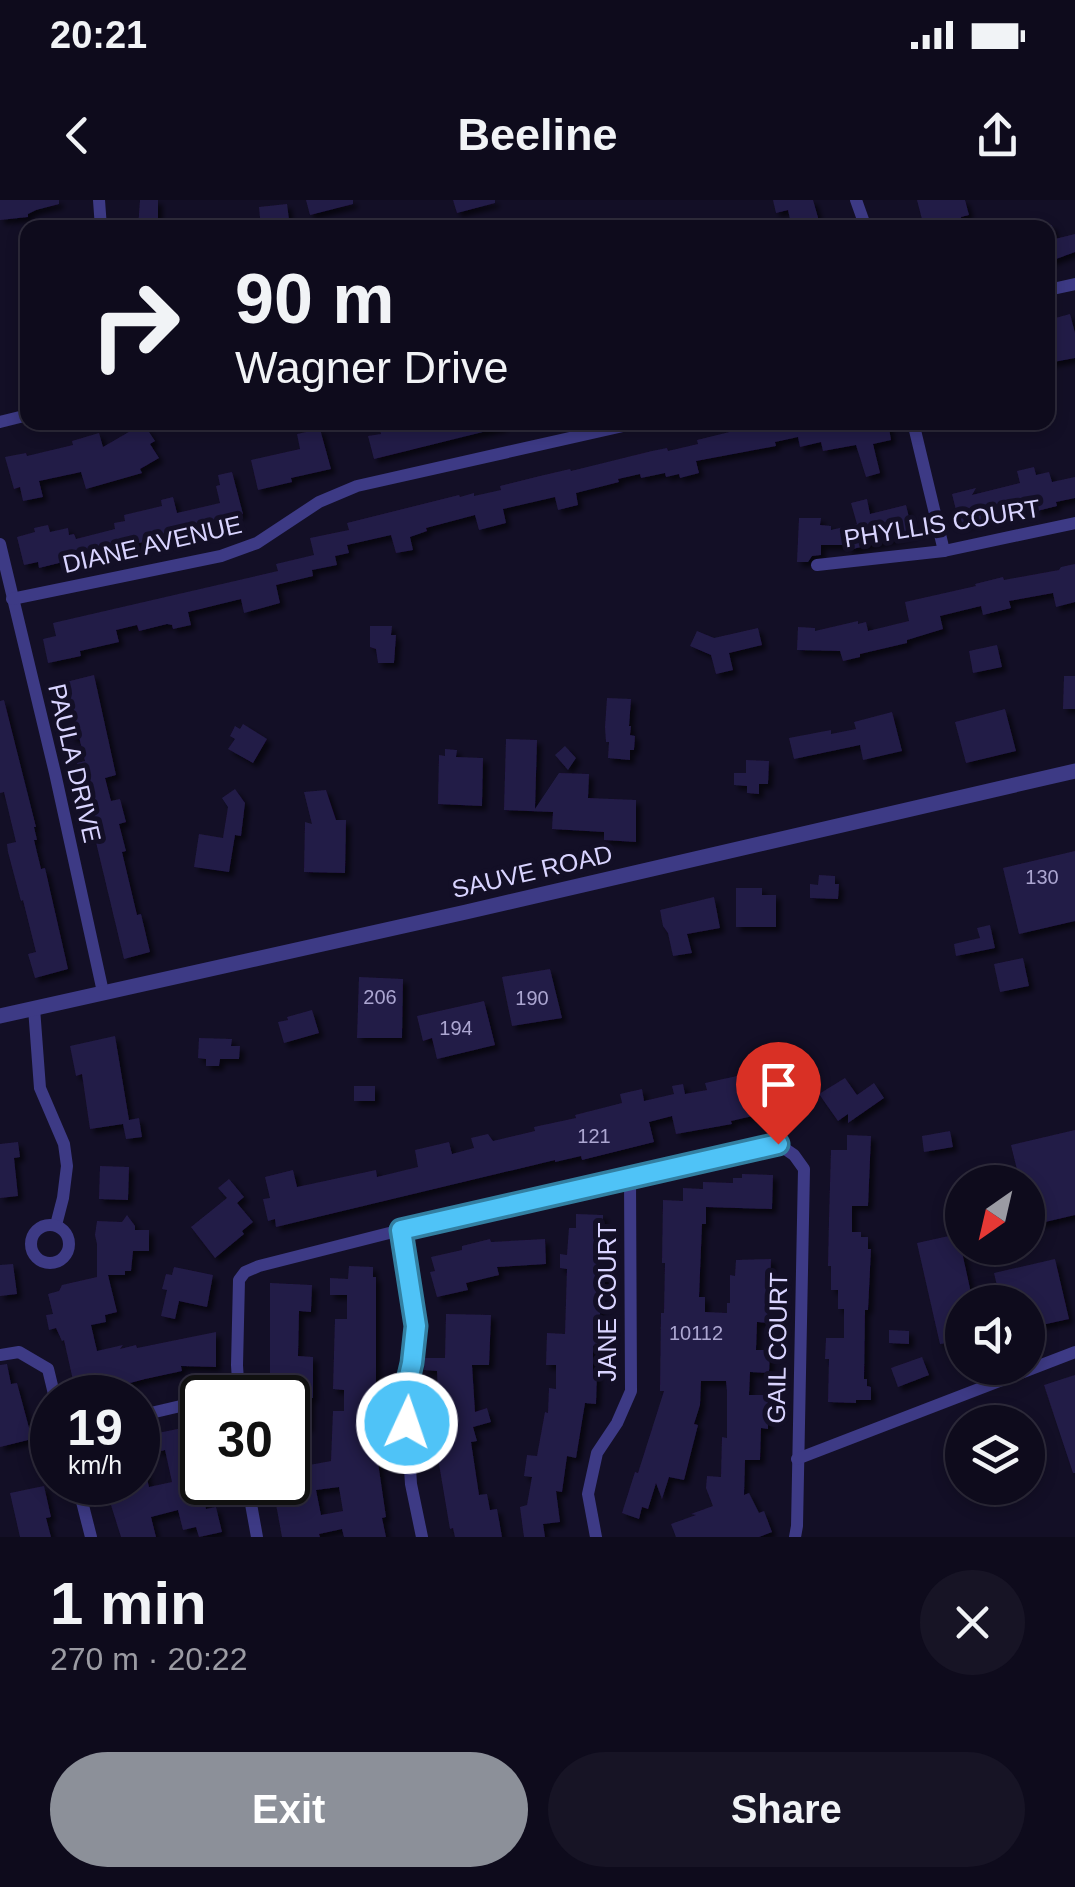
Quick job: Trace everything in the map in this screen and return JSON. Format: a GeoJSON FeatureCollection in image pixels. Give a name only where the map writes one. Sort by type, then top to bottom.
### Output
{"type":"FeatureCollection","features":[{"type":"Feature","properties":{"kind":"street","name":"DIANE AVENUE"},"geometry":{"type":"LineString","coordinates":[[12,599],[221,556],[256,544],[320,502],[357,486],[606,430]]}},
{"type":"Feature","properties":{"kind":"street"},"geometry":{"type":"LineString","coordinates":[[915,430],[944,551]]}},
{"type":"Feature","properties":{"kind":"street","name":"PHYLLIS COURT"},"geometry":{"type":"LineString","coordinates":[[816,565],[944,551],[1075,523]]}},
{"type":"Feature","properties":{"kind":"street","name":"PAULA DRIVE"},"geometry":{"type":"LineString","coordinates":[[0,544],[103,992]]}},
{"type":"Feature","properties":{"kind":"street","name":"SAUVE ROAD"},"geometry":{"type":"LineString","coordinates":[[0,1016],[1075,771]]}},
{"type":"Feature","properties":{"kind":"street"},"geometry":{"type":"LineString","coordinates":[[34,1008],[40,1088],[64,1144],[63,1198],[56,1225]]}},
{"type":"Feature","properties":{"kind":"street","name":"GAIL COURT"},"geometry":{"type":"LineString","coordinates":[[630,1176],[778,1144],[794,1155],[804,1169],[795,1536]]}},
{"type":"Feature","properties":{"kind":"street"},"geometry":{"type":"LineString","coordinates":[[237,1375],[239,1280],[259,1266],[630,1176]]}},
{"type":"Feature","properties":{"kind":"street","name":"JANE COURT"},"geometry":{"type":"LineString","coordinates":[[596,1537],[588,1494],[597,1453],[631,1391],[630,1176]]}},
{"type":"Feature","properties":{"kind":"street"},"geometry":{"type":"LineString","coordinates":[[401,1230],[416,1326],[405,1393],[411,1484],[422,1537]]}},
{"type":"Feature","properties":{"kind":"street"},"geometry":{"type":"LineString","coordinates":[[0,1355],[20,1352],[48,1369],[49,1375]]}},
{"type":"Feature","properties":{"kind":"street"},"geometry":{"type":"LineString","coordinates":[[797,1459],[1075,1352]]}},
{"type":"Feature","properties":{"kind":"street"},"geometry":{"type":"LineString","coordinates":[[83,1505],[91,1537]]}},
{"type":"Feature","properties":{"kind":"street"},"geometry":{"type":"LineString","coordinates":[[252,1505],[257,1537]]}},
{"type":"Feature","properties":{"kind":"building"},"geometry":{"type":"Polygon","coordinates":[[[0,200],[59,200],[59,204],[36,210],[28,217],[0,220],[0,200]]]}},
{"type":"Feature","properties":{"kind":"building"},"geometry":{"type":"Polygon","coordinates":[[[140,200],[158,200],[158,220],[139,220],[140,200]]]}},
{"type":"Feature","properties":{"kind":"building"},"geometry":{"type":"Polygon","coordinates":[[[306,200],[353,200],[353,204],[310,215],[306,200]]]}},
{"type":"Feature","properties":{"kind":"building"},"geometry":{"type":"Polygon","coordinates":[[[453,200],[495,200],[495,203],[457,213],[453,200]]]}},
{"type":"Feature","properties":{"kind":"building"},"geometry":{"type":"Polygon","coordinates":[[[773,200],[813,200],[819,220],[790,220],[788,210],[776,213],[773,200]]]}},
{"type":"Feature","properties":{"kind":"building"},"geometry":{"type":"Polygon","coordinates":[[[917,200],[965,200],[969,215],[962,220],[922,220],[917,200]]]}},
{"type":"Feature","properties":{"kind":"building"},"geometry":{"type":"Polygon","coordinates":[[[287,204],[289,220],[260,220],[259,207],[287,204]]]}},
{"type":"Feature","properties":{"kind":"building"},"geometry":{"type":"Polygon","coordinates":[[[1075,234],[1075,252],[1055,259],[1055,239],[1075,234]]]}},
{"type":"Feature","properties":{"kind":"building"},"geometry":{"type":"Polygon","coordinates":[[[1070,314],[1075,358],[1055,362],[1055,318],[1070,314]]]}},
{"type":"Feature","properties":{"kind":"building"},"geometry":{"type":"Polygon","coordinates":[[[132,430],[148,430],[155,441],[150,444],[159,458],[140,469],[142,473],[86,489],[81,472],[39,481],[43,497],[23,501],[20,487],[14,489],[5,457],[73,445],[72,441],[99,433],[103,447],[132,430]]]}},
{"type":"Feature","properties":{"kind":"building"},"geometry":{"type":"Polygon","coordinates":[[[320,430],[331,469],[258,490],[251,460],[300,449],[297,434],[320,430]]]}},
{"type":"Feature","properties":{"kind":"building"},"geometry":{"type":"Polygon","coordinates":[[[380,430],[491,430],[374,459],[368,436],[381,434],[380,430]]]}},
{"type":"Feature","properties":{"kind":"building"},"geometry":{"type":"Polygon","coordinates":[[[738,430],[889,430],[891,440],[873,444],[880,473],[866,477],[856,445],[823,451],[821,442],[800,447],[798,437],[775,442],[776,446],[696,461],[699,473],[680,478],[679,474],[666,477],[665,473],[618,479],[619,482],[576,493],[578,505],[558,510],[555,497],[503,509],[506,523],[479,530],[475,515],[426,528],[427,531],[410,537],[413,550],[396,553],[391,535],[347,545],[349,553],[335,556],[337,565],[312,570],[313,576],[276,585],[280,603],[244,613],[241,599],[188,612],[191,625],[173,629],[167,624],[139,631],[137,625],[116,630],[119,642],[48,663],[43,639],[56,636],[53,623],[278,571],[276,564],[314,555],[310,538],[349,530],[347,523],[459,495],[501,490],[500,486],[570,469],[698,444],[697,440],[738,430]]]}},
{"type":"Feature","properties":{"kind":"building"},"geometry":{"type":"Polygon","coordinates":[[[1034,467],[1036,475],[1049,472],[1052,482],[1075,477],[1075,498],[1037,511],[1034,501],[983,514],[984,519],[960,526],[952,494],[976,488],[972,495],[1020,483],[1017,471],[1034,467]]]}},
{"type":"Feature","properties":{"kind":"building"},"geometry":{"type":"Polygon","coordinates":[[[232,472],[243,514],[221,519],[222,527],[39,568],[38,562],[24,565],[17,537],[35,532],[34,528],[48,525],[50,532],[68,528],[69,535],[74,534],[76,539],[115,529],[114,523],[125,521],[124,515],[162,506],[161,500],[173,497],[177,513],[220,503],[218,475],[232,472]]]}},
{"type":"Feature","properties":{"kind":"building"},"geometry":{"type":"Polygon","coordinates":[[[867,499],[870,514],[906,505],[913,534],[849,550],[848,545],[821,545],[821,555],[812,556],[808,562],[797,562],[799,518],[821,518],[820,525],[831,526],[831,530],[857,524],[851,503],[867,499]]]}},
{"type":"Feature","properties":{"kind":"building"},"geometry":{"type":"Polygon","coordinates":[[[1075,564],[1075,602],[1056,607],[1053,593],[1009,601],[1011,608],[983,615],[981,606],[940,616],[943,629],[843,661],[840,651],[797,650],[798,627],[815,631],[858,621],[866,622],[868,631],[909,621],[905,602],[1003,577],[1004,580],[1075,564]]]}},
{"type":"Feature","properties":{"kind":"building"},"geometry":{"type":"Polygon","coordinates":[[[370,626],[392,626],[391,635],[396,635],[394,663],[378,663],[376,649],[370,647],[370,626]]]}},
{"type":"Feature","properties":{"kind":"building"},"geometry":{"type":"Polygon","coordinates":[[[758,628],[762,645],[729,653],[733,670],[716,674],[711,655],[690,646],[697,631],[714,638],[758,628]]]}},
{"type":"Feature","properties":{"kind":"building"},"geometry":{"type":"Polygon","coordinates":[[[997,645],[1002,667],[973,673],[969,651],[997,645]]]}},
{"type":"Feature","properties":{"kind":"building"},"geometry":{"type":"Polygon","coordinates":[[[94,675],[116,775],[105,778],[111,801],[120,799],[126,822],[119,824],[126,851],[122,852],[150,952],[124,959],[77,763],[85,761],[79,737],[72,738],[58,684],[94,675]]]}},
{"type":"Feature","properties":{"kind":"building"},"geometry":{"type":"Polygon","coordinates":[[[1064,676],[1075,676],[1075,709],[1063,709],[1064,676]]]}},
{"type":"Feature","properties":{"kind":"building"},"geometry":{"type":"Polygon","coordinates":[[[607,698],[631,699],[629,726],[630,735],[635,736],[630,760],[608,758],[607,698]]]}},
{"type":"Feature","properties":{"kind":"building"},"geometry":{"type":"Polygon","coordinates":[[[4,700],[36,827],[34,840],[41,869],[45,868],[68,969],[35,978],[28,954],[36,952],[8,852],[7,844],[16,842],[4,792],[0,793],[0,701],[4,700]]]}},
{"type":"Feature","properties":{"kind":"building"},"geometry":{"type":"Polygon","coordinates":[[[1005,709],[1016,751],[966,763],[955,722],[1005,709]]]}},
{"type":"Feature","properties":{"kind":"building"},"geometry":{"type":"Polygon","coordinates":[[[892,712],[902,751],[863,760],[860,745],[794,759],[789,738],[856,729],[854,722],[892,712]]]}},
{"type":"Feature","properties":{"kind":"building"},"geometry":{"type":"Polygon","coordinates":[[[243,724],[267,739],[253,763],[228,749],[235,739],[230,736],[235,726],[240,729],[243,724]]]}},
{"type":"Feature","properties":{"kind":"building"},"geometry":{"type":"Polygon","coordinates":[[[506,739],[537,740],[535,809],[559,773],[589,774],[588,798],[636,800],[636,842],[604,840],[604,832],[552,829],[553,812],[504,810],[506,739]]]}},
{"type":"Feature","properties":{"kind":"building"},"geometry":{"type":"Polygon","coordinates":[[[565,746],[576,758],[568,770],[555,755],[565,746]]]}},
{"type":"Feature","properties":{"kind":"building"},"geometry":{"type":"Polygon","coordinates":[[[445,749],[457,750],[456,757],[483,758],[482,806],[438,804],[439,755],[445,756],[445,749]]]}},
{"type":"Feature","properties":{"kind":"building"},"geometry":{"type":"Polygon","coordinates":[[[746,760],[769,761],[768,784],[759,784],[759,794],[747,793],[747,786],[734,785],[734,773],[746,773],[746,760]]]}},
{"type":"Feature","properties":{"kind":"building"},"geometry":{"type":"Polygon","coordinates":[[[235,789],[245,803],[241,836],[235,835],[229,872],[194,867],[199,834],[223,838],[228,807],[222,798],[235,789]]]}},
{"type":"Feature","properties":{"kind":"building"},"geometry":{"type":"Polygon","coordinates":[[[326,790],[336,820],[346,820],[345,873],[304,872],[305,822],[312,824],[304,792],[326,790]]]}},
{"type":"Feature","properties":{"kind":"building"},"geometry":{"type":"Polygon","coordinates":[[[1075,851],[1075,921],[1019,934],[1003,868],[1075,851]]]}},
{"type":"Feature","properties":{"kind":"building"},"geometry":{"type":"Polygon","coordinates":[[[819,875],[835,876],[838,899],[810,898],[810,884],[818,885],[819,875]]]}},
{"type":"Feature","properties":{"kind":"building"},"geometry":{"type":"Polygon","coordinates":[[[736,888],[762,888],[762,895],[776,895],[776,927],[736,927],[736,888]]]}},
{"type":"Feature","properties":{"kind":"building"},"geometry":{"type":"Polygon","coordinates":[[[714,897],[720,928],[687,934],[692,953],[673,956],[660,910],[714,897]]]}},
{"type":"Feature","properties":{"kind":"building"},"geometry":{"type":"Polygon","coordinates":[[[990,925],[995,948],[956,956],[954,944],[980,938],[977,928],[990,925]]]}},
{"type":"Feature","properties":{"kind":"building"},"geometry":{"type":"Polygon","coordinates":[[[1023,958],[1029,986],[1000,992],[994,964],[1023,958]]]}},
{"type":"Feature","properties":{"kind":"building"},"geometry":{"type":"Polygon","coordinates":[[[550,969],[562,1018],[512,1026],[502,977],[550,969]]]}},
{"type":"Feature","properties":{"kind":"building"},"geometry":{"type":"Polygon","coordinates":[[[359,977],[403,979],[402,1038],[357,1038],[359,977]]]}},
{"type":"Feature","properties":{"kind":"building"},"geometry":{"type":"Polygon","coordinates":[[[484,1001],[495,1045],[437,1059],[432,1038],[423,1041],[417,1016],[484,1001]]]}},
{"type":"Feature","properties":{"kind":"building"},"geometry":{"type":"Polygon","coordinates":[[[312,1010],[319,1033],[284,1043],[278,1022],[312,1010]]]}},
{"type":"Feature","properties":{"kind":"building"},"geometry":{"type":"Polygon","coordinates":[[[115,1036],[129,1120],[139,1118],[142,1137],[126,1139],[123,1124],[90,1129],[82,1074],[76,1076],[70,1046],[115,1036]]]}},
{"type":"Feature","properties":{"kind":"building"},"geometry":{"type":"Polygon","coordinates":[[[199,1038],[232,1039],[231,1046],[240,1046],[239,1059],[220,1059],[219,1066],[206,1066],[206,1059],[198,1058],[199,1038]]]}},
{"type":"Feature","properties":{"kind":"building"},"geometry":{"type":"Polygon","coordinates":[[[790,1066],[810,1067],[807,1102],[753,1098],[757,1115],[731,1121],[732,1124],[676,1134],[672,1116],[649,1122],[654,1142],[582,1160],[581,1156],[555,1160],[276,1227],[275,1219],[268,1221],[263,1199],[270,1198],[265,1177],[293,1170],[297,1187],[376,1170],[377,1177],[418,1167],[415,1150],[449,1142],[452,1154],[474,1148],[471,1138],[488,1134],[493,1141],[535,1131],[534,1127],[622,1103],[620,1094],[642,1089],[644,1101],[674,1094],[672,1086],[683,1084],[685,1094],[707,1090],[705,1083],[760,1071],[789,1075],[790,1066]]]}},
{"type":"Feature","properties":{"kind":"building"},"geometry":{"type":"Polygon","coordinates":[[[845,1078],[857,1095],[874,1083],[884,1098],[848,1123],[848,1114],[838,1121],[819,1094],[845,1078]]]}},
{"type":"Feature","properties":{"kind":"building"},"geometry":{"type":"Polygon","coordinates":[[[354,1086],[375,1086],[375,1101],[354,1101],[354,1086]]]}},
{"type":"Feature","properties":{"kind":"building"},"geometry":{"type":"Polygon","coordinates":[[[1075,1130],[1075,1215],[1045,1222],[1045,1165],[1016,1165],[1011,1145],[1075,1130]]]}},
{"type":"Feature","properties":{"kind":"building"},"geometry":{"type":"Polygon","coordinates":[[[950,1131],[953,1147],[924,1152],[922,1136],[950,1131]]]}},
{"type":"Feature","properties":{"kind":"building"},"geometry":{"type":"Polygon","coordinates":[[[847,1135],[871,1136],[868,1206],[852,1206],[852,1232],[868,1237],[871,1249],[864,1379],[871,1387],[871,1400],[856,1403],[828,1402],[829,1359],[825,1359],[826,1338],[844,1338],[844,1309],[838,1309],[838,1290],[831,1290],[828,1266],[831,1150],[847,1150],[847,1135]]]}},
{"type":"Feature","properties":{"kind":"building"},"geometry":{"type":"Polygon","coordinates":[[[18,1142],[20,1157],[14,1158],[18,1196],[0,1198],[0,1144],[18,1142]]]}},
{"type":"Feature","properties":{"kind":"building"},"geometry":{"type":"Polygon","coordinates":[[[100,1166],[129,1167],[128,1200],[99,1199],[100,1166]]]}},
{"type":"Feature","properties":{"kind":"building"},"geometry":{"type":"Polygon","coordinates":[[[742,1174],[773,1175],[772,1209],[706,1207],[699,1297],[705,1297],[705,1312],[727,1313],[730,1275],[735,1276],[736,1260],[771,1259],[769,1323],[757,1322],[756,1350],[770,1350],[769,1373],[750,1372],[749,1395],[768,1395],[768,1429],[761,1428],[760,1460],[745,1460],[744,1495],[749,1493],[759,1513],[764,1511],[772,1532],[759,1537],[676,1537],[671,1524],[713,1506],[706,1488],[707,1476],[721,1477],[722,1437],[727,1438],[727,1391],[726,1381],[701,1381],[694,1424],[698,1425],[684,1480],[669,1477],[662,1499],[656,1483],[648,1509],[642,1507],[639,1519],[622,1513],[664,1391],[660,1391],[663,1200],[683,1201],[683,1188],[703,1189],[703,1182],[733,1183],[733,1178],[742,1178],[742,1174]]]}},
{"type":"Feature","properties":{"kind":"building"},"geometry":{"type":"Polygon","coordinates":[[[229,1179],[244,1197],[237,1203],[253,1222],[215,1258],[191,1227],[227,1198],[218,1188],[229,1179]]]}},
{"type":"Feature","properties":{"kind":"building"},"geometry":{"type":"Polygon","coordinates":[[[576,1214],[603,1215],[605,1287],[601,1287],[599,1347],[593,1346],[596,1404],[585,1403],[576,1458],[567,1456],[562,1492],[556,1491],[560,1522],[543,1524],[545,1537],[524,1537],[520,1507],[527,1505],[532,1477],[524,1476],[527,1455],[537,1456],[545,1412],[548,1413],[549,1388],[556,1389],[556,1365],[546,1365],[547,1333],[565,1334],[567,1269],[560,1268],[560,1254],[567,1255],[569,1228],[576,1228],[576,1214]]]}},
{"type":"Feature","properties":{"kind":"building"},"geometry":{"type":"Polygon","coordinates":[[[127,1215],[135,1230],[149,1230],[149,1251],[133,1251],[131,1271],[125,1271],[125,1275],[108,1275],[117,1312],[105,1315],[106,1322],[91,1325],[97,1351],[123,1345],[120,1349],[136,1345],[137,1348],[216,1332],[216,1367],[181,1366],[182,1371],[160,1376],[72,1375],[64,1340],[56,1328],[49,1330],[46,1315],[53,1314],[48,1294],[59,1291],[62,1285],[97,1277],[97,1221],[122,1222],[127,1215]]]}},
{"type":"Feature","properties":{"kind":"building"},"geometry":{"type":"Polygon","coordinates":[[[945,1237],[945,1265],[965,1265],[969,1285],[945,1285],[945,1343],[940,1344],[917,1243],[945,1237]]]}},
{"type":"Feature","properties":{"kind":"building"},"geometry":{"type":"Polygon","coordinates":[[[490,1239],[545,1239],[546,1264],[497,1267],[499,1275],[466,1283],[468,1290],[437,1297],[430,1272],[435,1271],[431,1257],[490,1239]]]}},
{"type":"Feature","properties":{"kind":"building"},"geometry":{"type":"Polygon","coordinates":[[[1055,1259],[1069,1319],[1045,1324],[1045,1285],[997,1285],[994,1273],[1045,1265],[1045,1261],[1055,1259]]]}},
{"type":"Feature","properties":{"kind":"building"},"geometry":{"type":"Polygon","coordinates":[[[13,1264],[17,1294],[0,1296],[0,1265],[13,1264]]]}},
{"type":"Feature","properties":{"kind":"building"},"geometry":{"type":"Polygon","coordinates":[[[349,1266],[373,1267],[376,1277],[376,1408],[372,1408],[371,1450],[376,1449],[386,1537],[344,1537],[342,1529],[319,1534],[320,1537],[282,1537],[276,1505],[310,1505],[310,1465],[331,1461],[333,1411],[344,1411],[344,1390],[333,1389],[335,1319],[347,1319],[347,1295],[330,1295],[330,1278],[348,1279],[349,1266]],[[339,1487],[316,1490],[321,1515],[343,1511],[339,1487]]]}},
{"type":"Feature","properties":{"kind":"building"},"geometry":{"type":"Polygon","coordinates":[[[174,1267],[213,1275],[207,1307],[179,1301],[175,1319],[161,1316],[167,1290],[162,1289],[166,1274],[172,1275],[174,1267]]]}},
{"type":"Feature","properties":{"kind":"building"},"geometry":{"type":"Polygon","coordinates":[[[270,1283],[312,1285],[311,1312],[299,1311],[298,1356],[313,1357],[313,1398],[310,1375],[270,1375],[270,1283]]]}},
{"type":"Feature","properties":{"kind":"building"},"geometry":{"type":"Polygon","coordinates":[[[446,1314],[491,1315],[489,1365],[472,1365],[475,1412],[487,1408],[491,1422],[473,1427],[477,1441],[471,1442],[479,1495],[487,1494],[490,1510],[497,1509],[502,1537],[455,1537],[453,1528],[450,1529],[438,1458],[443,1457],[435,1418],[439,1417],[437,1371],[424,1370],[425,1358],[445,1358],[446,1314]]]}},
{"type":"Feature","properties":{"kind":"building"},"geometry":{"type":"Polygon","coordinates":[[[889,1330],[909,1331],[909,1344],[889,1343],[889,1330]]]}},
{"type":"Feature","properties":{"kind":"building"},"geometry":{"type":"Polygon","coordinates":[[[922,1357],[929,1375],[898,1387],[891,1368],[922,1357]]]}},
{"type":"Feature","properties":{"kind":"building"},"geometry":{"type":"Polygon","coordinates":[[[7,1364],[11,1384],[17,1383],[30,1440],[0,1447],[0,1365],[7,1364]]]}},
{"type":"Feature","properties":{"kind":"building"},"geometry":{"type":"Polygon","coordinates":[[[1075,1375],[1075,1473],[1073,1473],[1045,1385],[1075,1375]]]}},
{"type":"Feature","properties":{"kind":"building"},"geometry":{"type":"Polygon","coordinates":[[[180,1428],[180,1505],[216,1507],[222,1532],[199,1537],[196,1527],[183,1530],[178,1510],[151,1517],[156,1537],[121,1537],[111,1505],[160,1505],[160,1485],[172,1482],[165,1450],[160,1451],[160,1433],[180,1428]]]}},
{"type":"Feature","properties":{"kind":"building"},"geometry":{"type":"Polygon","coordinates":[[[30,1489],[30,1505],[48,1505],[51,1517],[46,1518],[51,1537],[20,1537],[10,1493],[30,1489]]]}},
{"type":"Feature","properties":{"kind":"route"},"geometry":{"type":"LineString","coordinates":[[407,1423],[405,1393],[416,1326],[401,1230],[778,1144]]}}]}
